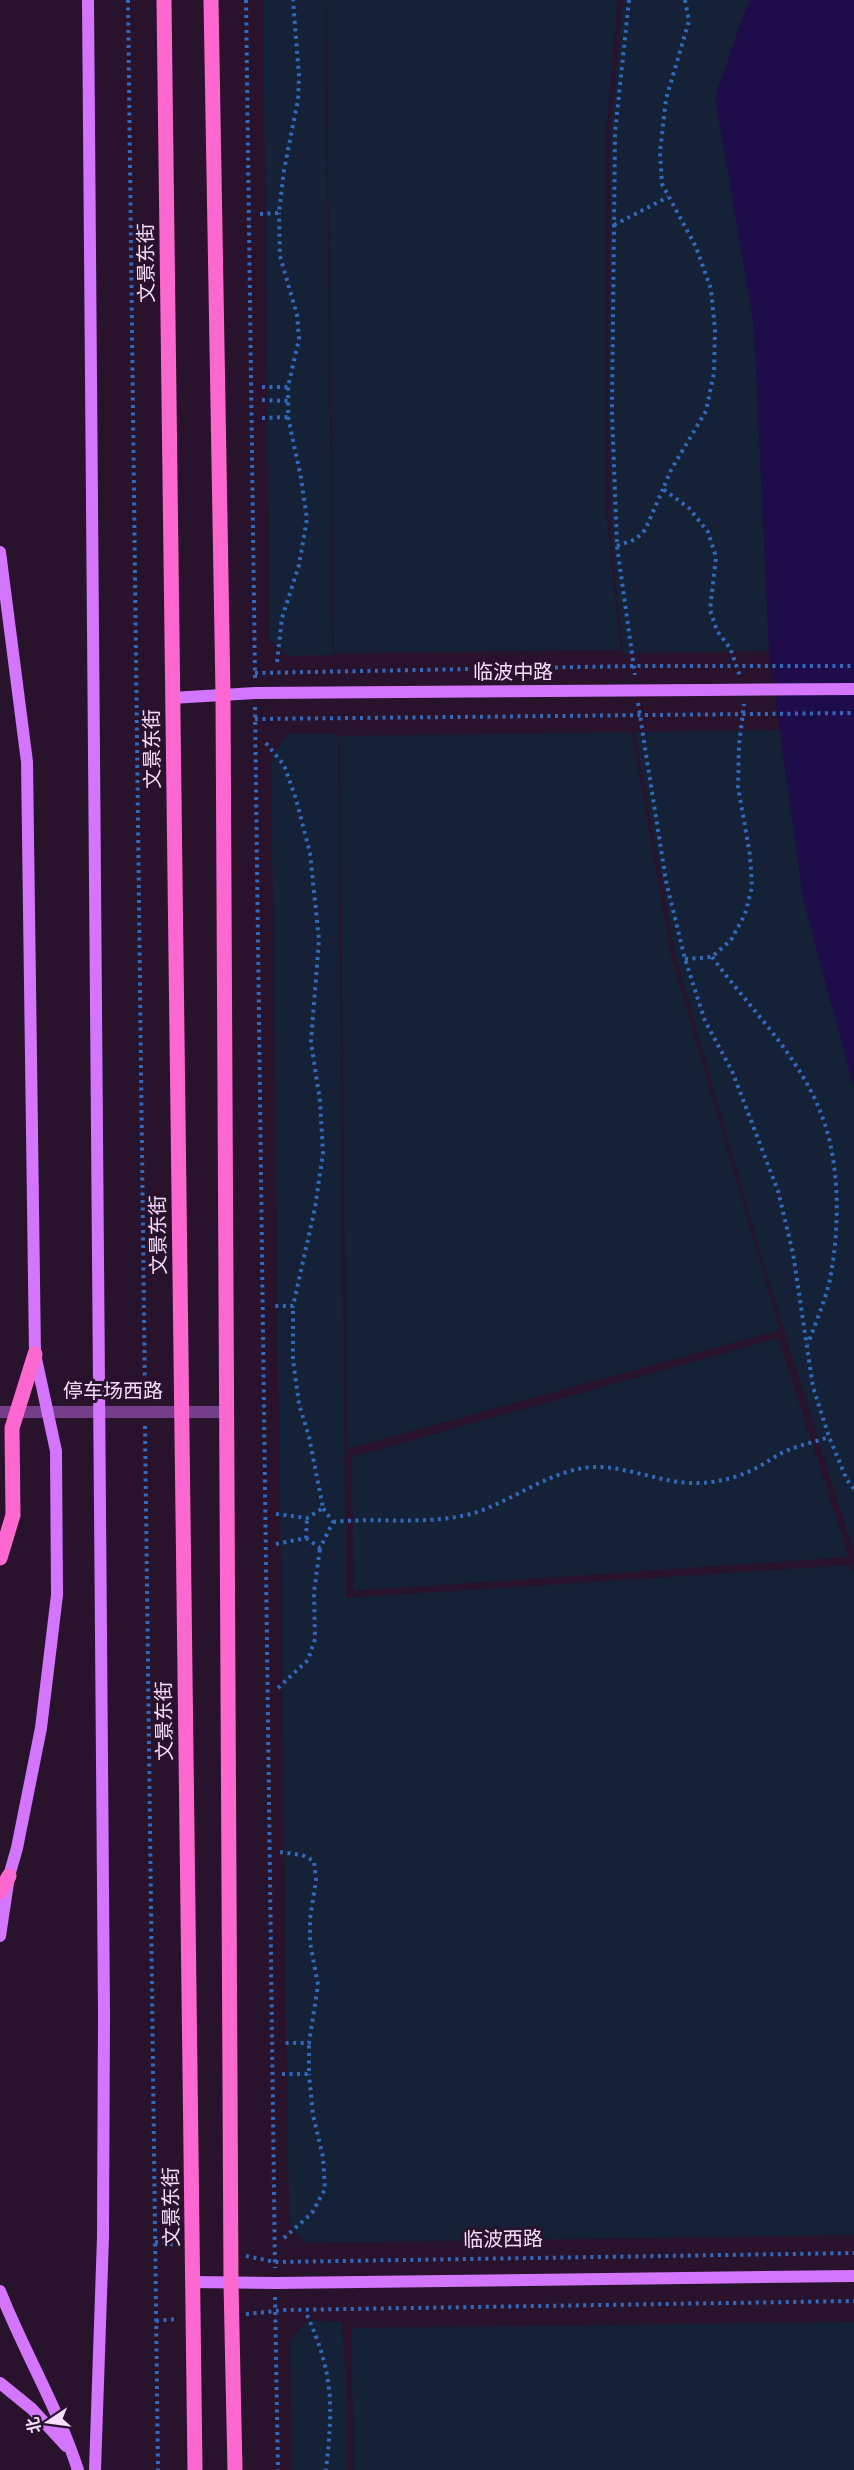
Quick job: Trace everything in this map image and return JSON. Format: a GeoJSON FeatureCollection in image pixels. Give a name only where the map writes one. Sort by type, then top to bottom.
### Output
{"type":"FeatureCollection","features":[{"type":"Feature","properties":{"kind":"main road","name":"文景东街"},"geometry":{"type":"LineString","coordinates":[[164,0],[195,2470]]}},
{"type":"Feature","properties":{"kind":"main road"},"geometry":{"type":"LineString","coordinates":[[211,0],[223,694],[231,2283],[235,2470]]}},
{"type":"Feature","properties":{"kind":"main road"},"geometry":{"type":"LineString","coordinates":[[0,1558],[13,1515],[12,1428],[35,1354]]}},
{"type":"Feature","properties":{"kind":"main road"},"geometry":{"type":"LineString","coordinates":[[0,1892],[9,1876]]}},
{"type":"Feature","properties":{"kind":"street"},"geometry":{"type":"LineString","coordinates":[[88,0],[104,2013],[103,2237],[95,2470]]}},
{"type":"Feature","properties":{"kind":"street"},"geometry":{"type":"LineString","coordinates":[[0,552],[27,762],[35,1354],[56,1450],[57,1595],[41,1728],[20,1837],[9,1876],[0,1936]]}},
{"type":"Feature","properties":{"kind":"street","name":"临波中路"},"geometry":{"type":"LineString","coordinates":[[172,698],[255,693],[854,689]]}},
{"type":"Feature","properties":{"kind":"street","name":"停车场西路"},"geometry":{"type":"LineString","coordinates":[[0,1412],[227,1412]]}},
{"type":"Feature","properties":{"kind":"street","name":"临波西路"},"geometry":{"type":"LineString","coordinates":[[192,2282],[854,2276]]}},
{"type":"Feature","properties":{"kind":"street"},"geometry":{"type":"LineString","coordinates":[[0,2291],[16,2332],[53,2408],[78,2470]]}},
{"type":"Feature","properties":{"kind":"street"},"geometry":{"type":"LineString","coordinates":[[0,2384],[32,2409],[73,2454]]}},
{"type":"Feature","properties":{"kind":"path"},"geometry":{"type":"LineString","coordinates":[[128,0],[158,2470]]}},
{"type":"Feature","properties":{"kind":"path"},"geometry":{"type":"LineString","coordinates":[[246,0],[278,2470]]}},
{"type":"Feature","properties":{"kind":"path"},"geometry":{"type":"LineString","coordinates":[[277,662],[282,618],[299,565],[307,519],[288,417],[288,387],[299,339],[297,315],[280,256],[279,213],[284,170],[298,100],[299,76],[293,0]]}},
{"type":"Feature","properties":{"kind":"path"},"geometry":{"type":"LineString","coordinates":[[628,0],[615,133],[612,412],[617,546],[640,715],[666,881],[685,960],[705,1021],[732,1071],[778,1191],[793,1253],[813,1387],[829,1437],[854,1489]]}},
{"type":"Feature","properties":{"kind":"path"},"geometry":{"type":"LineString","coordinates":[[617,546],[636,539],[645,530],[671,470],[706,411],[714,373],[715,330],[711,289],[696,247],[662,184],[660,152],[666,99],[689,21],[685,0]]}},
{"type":"Feature","properties":{"kind":"path"},"geometry":{"type":"LineString","coordinates":[[614,225],[668,196]]}},
{"type":"Feature","properties":{"kind":"path"},"geometry":{"type":"LineString","coordinates":[[260,214],[279,213]]}},
{"type":"Feature","properties":{"kind":"path"},"geometry":{"type":"LineString","coordinates":[[262,387],[288,387]]}},
{"type":"Feature","properties":{"kind":"path"},"geometry":{"type":"LineString","coordinates":[[262,400],[288,401]]}},
{"type":"Feature","properties":{"kind":"path"},"geometry":{"type":"LineString","coordinates":[[262,418],[288,417]]}},
{"type":"Feature","properties":{"kind":"path"},"geometry":{"type":"LineString","coordinates":[[663,489],[689,508],[708,532],[716,557],[710,609],[717,631],[730,648],[740,677]]}},
{"type":"Feature","properties":{"kind":"path","name":"临波中路"},"geometry":{"type":"LineString","coordinates":[[255,673],[634,666],[854,666]]}},
{"type":"Feature","properties":{"kind":"path"},"geometry":{"type":"LineString","coordinates":[[685,960],[712,957],[731,940],[745,914],[752,887],[750,855],[738,787],[739,745],[745,709],[743,698]]}},
{"type":"Feature","properties":{"kind":"path"},"geometry":{"type":"LineString","coordinates":[[255,718],[854,713]]}},
{"type":"Feature","properties":{"kind":"path"},"geometry":{"type":"LineString","coordinates":[[266,743],[284,765],[296,799],[310,853],[319,940],[311,1042],[320,1101],[322,1153],[315,1208],[293,1306],[293,1360],[323,1508],[333,1522]]}},
{"type":"Feature","properties":{"kind":"path"},"geometry":{"type":"LineString","coordinates":[[712,957],[775,1036],[798,1071],[820,1111],[834,1164],[837,1210],[831,1275],[808,1344]]}},
{"type":"Feature","properties":{"kind":"path"},"geometry":{"type":"LineString","coordinates":[[273,1306],[293,1306]]}},
{"type":"Feature","properties":{"kind":"path"},"geometry":{"type":"LineString","coordinates":[[333,1522],[360,1519],[451,1518],[476,1512],[559,1475],[585,1468],[608,1468],[662,1480],[695,1483],[718,1482],[757,1468],[784,1451],[829,1437]]}},
{"type":"Feature","properties":{"kind":"path"},"geometry":{"type":"LineString","coordinates":[[276,1514],[308,1518],[323,1508]]}},
{"type":"Feature","properties":{"kind":"path"},"geometry":{"type":"LineString","coordinates":[[306,1538],[308,1518]]}},
{"type":"Feature","properties":{"kind":"path"},"geometry":{"type":"LineString","coordinates":[[278,1688],[308,1660],[315,1639],[314,1592],[320,1548],[333,1522]]}},
{"type":"Feature","properties":{"kind":"path"},"geometry":{"type":"LineString","coordinates":[[276,1544],[306,1538],[320,1548]]}},
{"type":"Feature","properties":{"kind":"path"},"geometry":{"type":"LineString","coordinates":[[280,1852],[302,1855],[314,1861],[316,1880],[310,1919],[310,1942],[318,1985],[309,2043],[309,2074],[312,2115],[323,2157],[325,2189],[312,2213],[284,2238]]}},
{"type":"Feature","properties":{"kind":"path"},"geometry":{"type":"LineString","coordinates":[[282,2043],[309,2043]]}},
{"type":"Feature","properties":{"kind":"path"},"geometry":{"type":"LineString","coordinates":[[282,2074],[309,2074]]}},
{"type":"Feature","properties":{"kind":"path"},"geometry":{"type":"LineString","coordinates":[[155,2242],[192,2247]]}},
{"type":"Feature","properties":{"kind":"path","name":"临波西路"},"geometry":{"type":"LineString","coordinates":[[231,2253],[275,2262],[854,2253]]}},
{"type":"Feature","properties":{"kind":"path"},"geometry":{"type":"LineString","coordinates":[[232,2315],[276,2312],[854,2301]]}},
{"type":"Feature","properties":{"kind":"path"},"geometry":{"type":"LineString","coordinates":[[307,2315],[321,2346],[329,2374],[332,2422],[326,2470]]}},
{"type":"Feature","properties":{"kind":"path"},"geometry":{"type":"LineString","coordinates":[[156,2321],[193,2318]]}},
{"type":"Feature","properties":{"kind":"shaded area"},"geometry":{"type":"Polygon","coordinates":[[[263,0],[325,0],[333,655],[288,656],[270,640],[263,0]]]}},
{"type":"Feature","properties":{"kind":"shaded area"},"geometry":{"type":"Polygon","coordinates":[[[326,0],[618,0],[605,144],[606,510],[621,650],[334,653],[326,0]]]}},
{"type":"Feature","properties":{"kind":"shaded area"},"geometry":{"type":"Polygon","coordinates":[[[623,0],[854,0],[854,650],[623,653],[611,537],[608,412],[610,134],[623,0]]]}},
{"type":"Feature","properties":{"kind":"shaded area"},"geometry":{"type":"Polygon","coordinates":[[[749,0],[854,0],[854,1088],[803,899],[769,651],[754,327],[715,97],[749,0]]]}},
{"type":"Feature","properties":{"kind":"shaded area"},"geometry":{"type":"Polygon","coordinates":[[[854,729],[854,1553],[763,1263],[675,954],[635,732],[854,729]]]}},
{"type":"Feature","properties":{"kind":"shaded area"},"geometry":{"type":"Polygon","coordinates":[[[632,732],[671,955],[780,1330],[347,1449],[339,736],[632,732]]]}},
{"type":"Feature","properties":{"kind":"shaded area"},"geometry":{"type":"Polygon","coordinates":[[[288,734],[338,734],[346,1598],[852,1565],[854,1572],[854,2235],[305,2243],[289,2224],[271,756],[288,734]]]}},
{"type":"Feature","properties":{"kind":"shaded area"},"geometry":{"type":"Polygon","coordinates":[[[778,1338],[849,1557],[353,1591],[352,1457],[778,1338]]]}},
{"type":"Feature","properties":{"kind":"shaded area"},"geometry":{"type":"Polygon","coordinates":[[[308,2320],[342,2322],[348,2405],[348,2470],[292,2470],[290,2340],[308,2320]]]}},
{"type":"Feature","properties":{"kind":"shaded area"},"geometry":{"type":"Polygon","coordinates":[[[854,2322],[854,2470],[354,2470],[351,2328],[854,2322]]]}}]}
